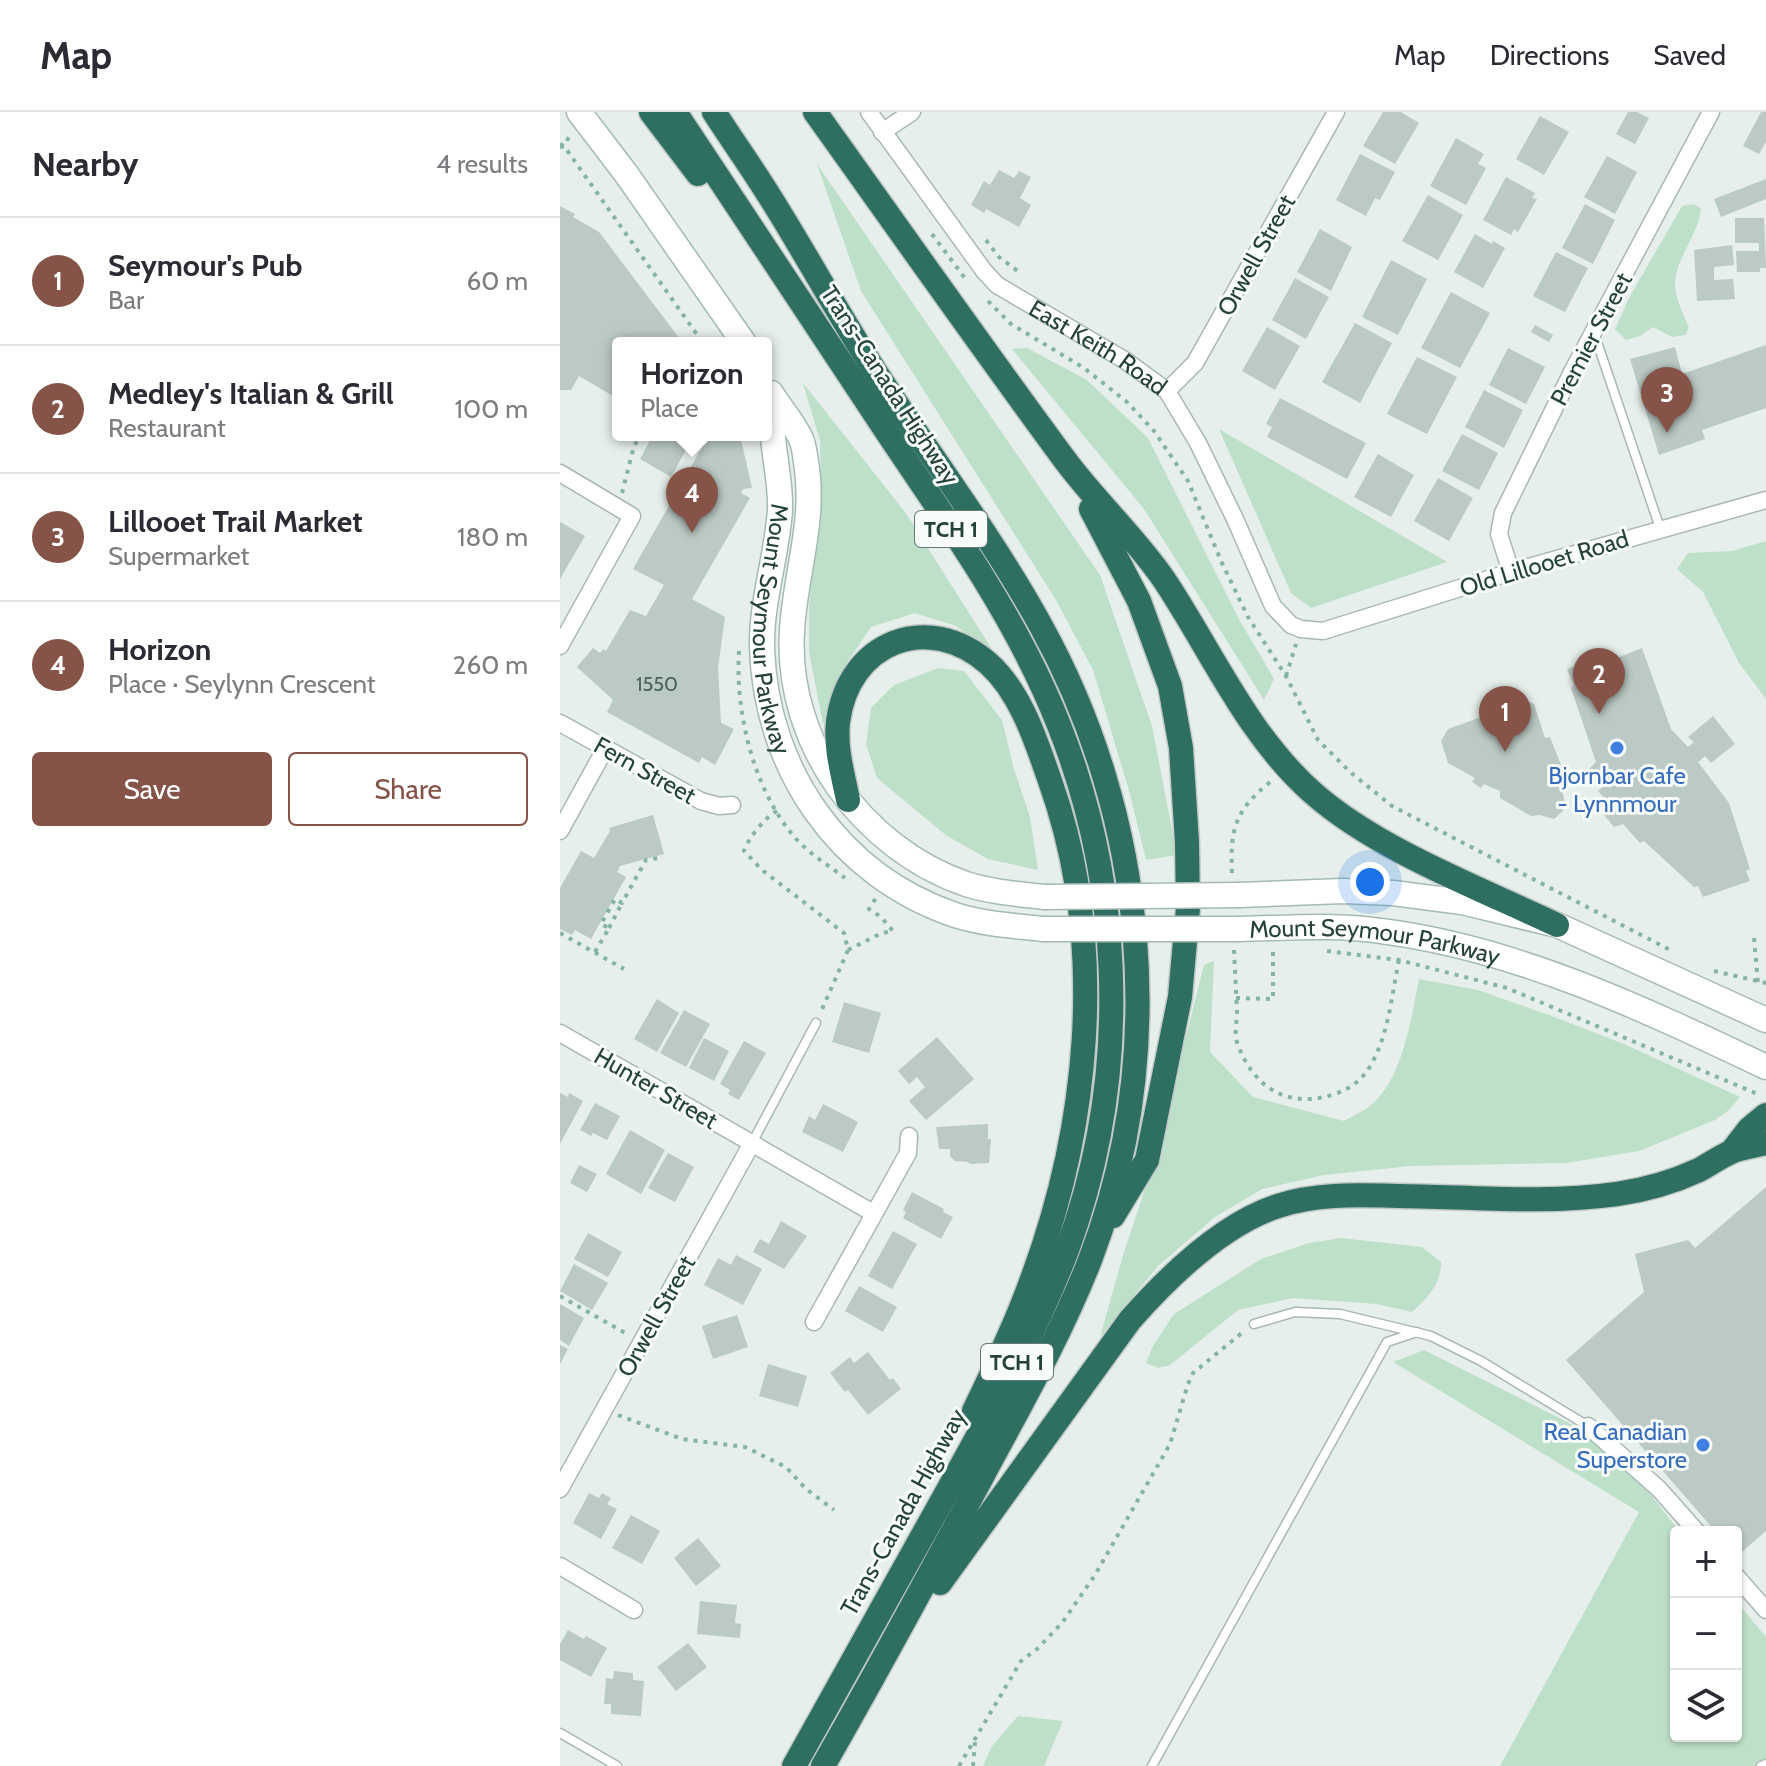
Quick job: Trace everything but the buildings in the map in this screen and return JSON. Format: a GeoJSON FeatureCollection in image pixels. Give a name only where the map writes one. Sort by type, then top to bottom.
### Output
{"type":"FeatureCollection","features":[{"type":"Feature","properties":{"kind":"highway"},"geometry":{"type":"LineString","coordinates":[[651,112],[825,338]]}},
{"type":"Feature","properties":{"kind":"highway","name":"Trans-Canada Highway"},"geometry":{"type":"LineString","coordinates":[[675,112],[991,591],[1044,690],[1066,742],[1096,850],[1106,905],[1112,994],[1110,1048],[1097,1144],[1085,1196],[1068,1247],[1047,1299],[996,1402],[794,1766]]}},
{"type":"Feature","properties":{"kind":"highway","name":"Trans-Canada Highway"},"geometry":{"type":"LineString","coordinates":[[714,112],[770,196],[874,369],[981,525],[1043,629],[1090,733],[1115,816],[1132,901],[1137,951],[1135,1062],[1122,1149],[1095,1246],[1044,1362],[823,1766]]}},
{"type":"Feature","properties":{"kind":"highway"},"geometry":{"type":"LineString","coordinates":[[815,112],[1067,464],[1163,579],[1257,729],[1312,792],[1355,824],[1416,858],[1557,925]]}},
{"type":"Feature","properties":{"kind":"highway"},"geometry":{"type":"LineString","coordinates":[[1067,464],[1139,601],[1170,686],[1181,748],[1187,842],[1188,908],[1180,997],[1147,1160],[1095,1246]]}},
{"type":"Feature","properties":{"kind":"highway"},"geometry":{"type":"LineString","coordinates":[[848,800],[839,752],[838,724],[849,683],[861,665],[879,649],[915,638],[933,637],[973,652],[990,665],[1013,695],[1040,753],[1057,801],[1078,891],[1086,982],[1077,1103],[1045,1242],[1004,1347],[858,1650]]}},
{"type":"Feature","properties":{"kind":"highway"},"geometry":{"type":"LineString","coordinates":[[1732,1151],[1749,1129],[1766,1115]]}},
{"type":"Feature","properties":{"kind":"highway"},"geometry":{"type":"LineString","coordinates":[[882,1663],[1130,1320],[1171,1277],[1215,1240],[1276,1206],[1303,1199],[1351,1195],[1501,1198],[1614,1194],[1660,1185],[1698,1170],[1732,1151],[1766,1143]]}},
{"type":"Feature","properties":{"kind":"main road"},"geometry":{"type":"LineString","coordinates":[[579,112],[627,175],[740,337]]}},
{"type":"Feature","properties":{"kind":"main road","name":"Mount Seymour Parkway"},"geometry":{"type":"LineString","coordinates":[[772,394],[802,439],[810,498],[792,631],[796,698],[819,757],[848,800],[880,832],[925,866],[969,885],[1044,897],[1236,885],[1393,893],[1462,902],[1557,925],[1765,1020]]}},
{"type":"Feature","properties":{"kind":"main road","name":"Mount Seymour Parkway"},"geometry":{"type":"LineString","coordinates":[[772,423],[780,512],[763,630],[764,679],[784,758],[823,823],[868,867],[911,896],[979,921],[1044,929],[1237,933],[1345,927],[1419,937],[1497,955],[1581,986],[1766,1067]]}},
{"type":"Feature","properties":{"kind":"street","name":"East Keith Road"},"geometry":{"type":"LineString","coordinates":[[869,112],[997,285],[1126,361],[1167,391],[1210,469],[1273,606],[1283,618],[1301,629]]}},
{"type":"Feature","properties":{"kind":"street"},"geometry":{"type":"LineString","coordinates":[[882,132],[912,112]]}},
{"type":"Feature","properties":{"kind":"street","name":"Orwell Street"},"geometry":{"type":"LineString","coordinates":[[1167,391],[1195,363],[1336,112]]}},
{"type":"Feature","properties":{"kind":"street","name":"Premier Street"},"geometry":{"type":"LineString","coordinates":[[1511,572],[1500,545],[1500,523],[1594,332],[1711,112]]}},
{"type":"Feature","properties":{"kind":"street"},"geometry":{"type":"LineString","coordinates":[[560,473],[632,516],[560,646]]}},
{"type":"Feature","properties":{"kind":"street","name":"Old Lillooet Road"},"geometry":{"type":"LineString","coordinates":[[1301,629],[1323,631],[1511,572],[1766,500]]}},
{"type":"Feature","properties":{"kind":"street","name":"Fern Street"},"geometry":{"type":"LineString","coordinates":[[560,723],[701,801],[719,806],[732,805]]}},
{"type":"Feature","properties":{"kind":"street"},"geometry":{"type":"LineString","coordinates":[[560,831],[605,749]]}},
{"type":"Feature","properties":{"kind":"street","name":"Hunter Street"},"geometry":{"type":"LineString","coordinates":[[560,1033],[873,1213]]}},
{"type":"Feature","properties":{"kind":"street"},"geometry":{"type":"LineString","coordinates":[[814,1322],[908,1153],[909,1136]]}},
{"type":"Feature","properties":{"kind":"street","name":"Orwell Street"},"geometry":{"type":"LineString","coordinates":[[560,1489],[752,1143]]}},
{"type":"Feature","properties":{"kind":"street"},"geometry":{"type":"LineString","coordinates":[[1588,1426],[1659,1489],[1692,1526]]}},
{"type":"Feature","properties":{"kind":"street"},"geometry":{"type":"LineString","coordinates":[[560,1566],[634,1610]]}},
{"type":"Feature","properties":{"kind":"street"},"geometry":{"type":"LineString","coordinates":[[1742,1583],[1766,1610]]}},
{"type":"Feature","properties":{"kind":"lane"},"geometry":{"type":"LineString","coordinates":[[1594,332],[1660,528]]}},
{"type":"Feature","properties":{"kind":"lane"},"geometry":{"type":"LineString","coordinates":[[752,1143],[816,1023]]}},
{"type":"Feature","properties":{"kind":"lane"},"geometry":{"type":"LineString","coordinates":[[1254,1324],[1295,1312],[1340,1314],[1431,1336],[1481,1361],[1588,1426]]}},
{"type":"Feature","properties":{"kind":"lane"},"geometry":{"type":"LineString","coordinates":[[1152,1766],[1380,1353],[1387,1342],[1417,1332]]}},
{"type":"Feature","properties":{"kind":"lane"},"geometry":{"type":"LineString","coordinates":[[560,1733],[617,1766]]}},
{"type":"Feature","properties":{"kind":"path"},"geometry":{"type":"LineString","coordinates":[[561,146],[699,337]]}},
{"type":"Feature","properties":{"kind":"path"},"geometry":{"type":"LineString","coordinates":[[983,235],[999,257],[1019,272]]}},
{"type":"Feature","properties":{"kind":"path"},"geometry":{"type":"LineString","coordinates":[[614,506],[622,492],[637,441]]}},
{"type":"Feature","properties":{"kind":"path"},"geometry":{"type":"LineString","coordinates":[[1286,676],[1301,629]]}},
{"type":"Feature","properties":{"kind":"path"},"geometry":{"type":"LineString","coordinates":[[1236,885],[1232,830],[1250,799],[1270,782]]}},
{"type":"Feature","properties":{"kind":"path"},"geometry":{"type":"LineString","coordinates":[[777,811],[764,820],[757,833],[747,841],[744,851],[762,870],[844,933],[848,950],[816,1023]]}},
{"type":"Feature","properties":{"kind":"path"},"geometry":{"type":"LineString","coordinates":[[595,952],[609,928],[601,924],[615,899],[622,903],[646,860],[659,858]]}},
{"type":"Feature","properties":{"kind":"path"},"geometry":{"type":"LineString","coordinates":[[848,950],[893,931],[869,909],[876,898]]}},
{"type":"Feature","properties":{"kind":"path"},"geometry":{"type":"LineString","coordinates":[[560,933],[624,969]]}},
{"type":"Feature","properties":{"kind":"path"},"geometry":{"type":"LineString","coordinates":[[1237,933],[1236,1038],[1248,1069],[1270,1090],[1294,1100],[1315,1100],[1343,1092],[1359,1082],[1382,1043],[1399,960]]}},
{"type":"Feature","properties":{"kind":"path"},"geometry":{"type":"LineString","coordinates":[[1754,938],[1758,983],[1766,983]]}},
{"type":"Feature","properties":{"kind":"path"},"geometry":{"type":"LineString","coordinates":[[1262,946],[1285,947]]}},
{"type":"Feature","properties":{"kind":"path"},"geometry":{"type":"LineString","coordinates":[[1236,998],[1273,999],[1273,946]]}},
{"type":"Feature","properties":{"kind":"path"},"geometry":{"type":"LineString","coordinates":[[1321,950],[1399,960],[1507,988],[1766,1098]]}},
{"type":"Feature","properties":{"kind":"path"},"geometry":{"type":"LineString","coordinates":[[560,1296],[641,1342]]}},
{"type":"Feature","properties":{"kind":"path"},"geometry":{"type":"LineString","coordinates":[[959,1766],[1021,1661],[1062,1623],[1095,1575],[1170,1444],[1193,1373],[1254,1324]]}},
{"type":"Feature","properties":{"kind":"path"},"geometry":{"type":"LineString","coordinates":[[605,1408],[682,1439],[745,1447],[786,1467],[805,1488],[834,1510]]}},
{"type":"Feature","properties":{"kind":"path"},"geometry":{"type":"LineString","coordinates":[[973,1766],[975,1740]]}},
{"type":"Feature","properties":{"kind":"green space"},"geometry":{"type":"Polygon","coordinates":[[[817,164],[1100,575],[1152,726],[1177,855],[1146,860],[1093,670],[1056,600],[861,291],[817,164]]]}},
{"type":"Feature","properties":{"kind":"green space"},"geometry":{"type":"Polygon","coordinates":[[[1694,204],[1701,209],[1699,219],[1679,266],[1675,286],[1689,328],[1685,335],[1672,337],[1653,327],[1640,336],[1626,340],[1615,329],[1629,298],[1682,206],[1694,204]]]}},
{"type":"Feature","properties":{"kind":"green space"},"geometry":{"type":"Polygon","coordinates":[[[1027,348],[1087,380],[1148,438],[1239,619],[1274,679],[1264,700],[1144,509],[1012,349],[1027,348]]]}},
{"type":"Feature","properties":{"kind":"green space"},"geometry":{"type":"Polygon","coordinates":[[[803,383],[905,512],[995,654],[956,626],[915,613],[871,627],[848,661],[832,712],[823,724],[809,652],[809,604],[821,488],[820,441],[803,383]]]}},
{"type":"Feature","properties":{"kind":"green space"},"geometry":{"type":"Polygon","coordinates":[[[1219,429],[1447,562],[1311,608],[1291,593],[1219,429]]]}},
{"type":"Feature","properties":{"kind":"green space"},"geometry":{"type":"Polygon","coordinates":[[[1766,541],[1766,699],[1739,663],[1703,592],[1677,569],[1688,553],[1732,551],[1766,541]]]}},
{"type":"Feature","properties":{"kind":"green space"},"geometry":{"type":"Polygon","coordinates":[[[938,668],[964,671],[1002,720],[1030,817],[1038,870],[988,859],[947,836],[877,778],[866,744],[871,708],[894,685],[938,668]]]}},
{"type":"Feature","properties":{"kind":"green space"},"geometry":{"type":"Polygon","coordinates":[[[1214,961],[1210,1052],[1253,1097],[1344,1121],[1371,1105],[1391,1080],[1409,1029],[1419,979],[1478,990],[1549,1015],[1624,1044],[1740,1097],[1715,1120],[1639,1151],[1566,1163],[1411,1166],[1324,1175],[1262,1189],[1215,1217],[1158,1266],[1100,1337],[1156,1156],[1204,965],[1214,961]]]}},
{"type":"Feature","properties":{"kind":"green space"},"geometry":{"type":"Polygon","coordinates":[[[1341,1238],[1422,1247],[1441,1262],[1436,1284],[1412,1312],[1377,1304],[1293,1298],[1238,1310],[1170,1365],[1158,1368],[1146,1363],[1174,1314],[1261,1259],[1309,1243],[1341,1238]]]}},
{"type":"Feature","properties":{"kind":"green space"},"geometry":{"type":"Polygon","coordinates":[[[1424,1350],[1611,1444],[1675,1526],[1670,1526],[1670,1742],[1742,1742],[1742,1608],[1766,1637],[1766,1766],[1500,1766],[1639,1512],[1393,1362],[1424,1350]]]}},
{"type":"Feature","properties":{"kind":"green space"},"geometry":{"type":"Polygon","coordinates":[[[1018,1716],[1063,1721],[1044,1766],[983,1766],[992,1746],[1018,1716]]]}},
{"type":"Feature","properties":{"kind":"place","name":"Lillooet Trail Market"},"geometry":{"type":"Point","coordinates":[1667,433]}},
{"type":"Feature","properties":{"kind":"place","name":"Horizon"},"geometry":{"type":"Point","coordinates":[692,533]}},
{"type":"Feature","properties":{"kind":"place","name":"Medley's Italian & Grill"},"geometry":{"type":"Point","coordinates":[1599,714]}},
{"type":"Feature","properties":{"kind":"place","name":"Bjornbar Cafe - Lynnmour"},"geometry":{"type":"Point","coordinates":[1617,748]}},
{"type":"Feature","properties":{"kind":"place","name":"Seymour's Pub"},"geometry":{"type":"Point","coordinates":[1505,752]}},
{"type":"Feature","properties":{"kind":"place","name":"Real Canadian Superstore"},"geometry":{"type":"Point","coordinates":[1703,1445]}}]}
